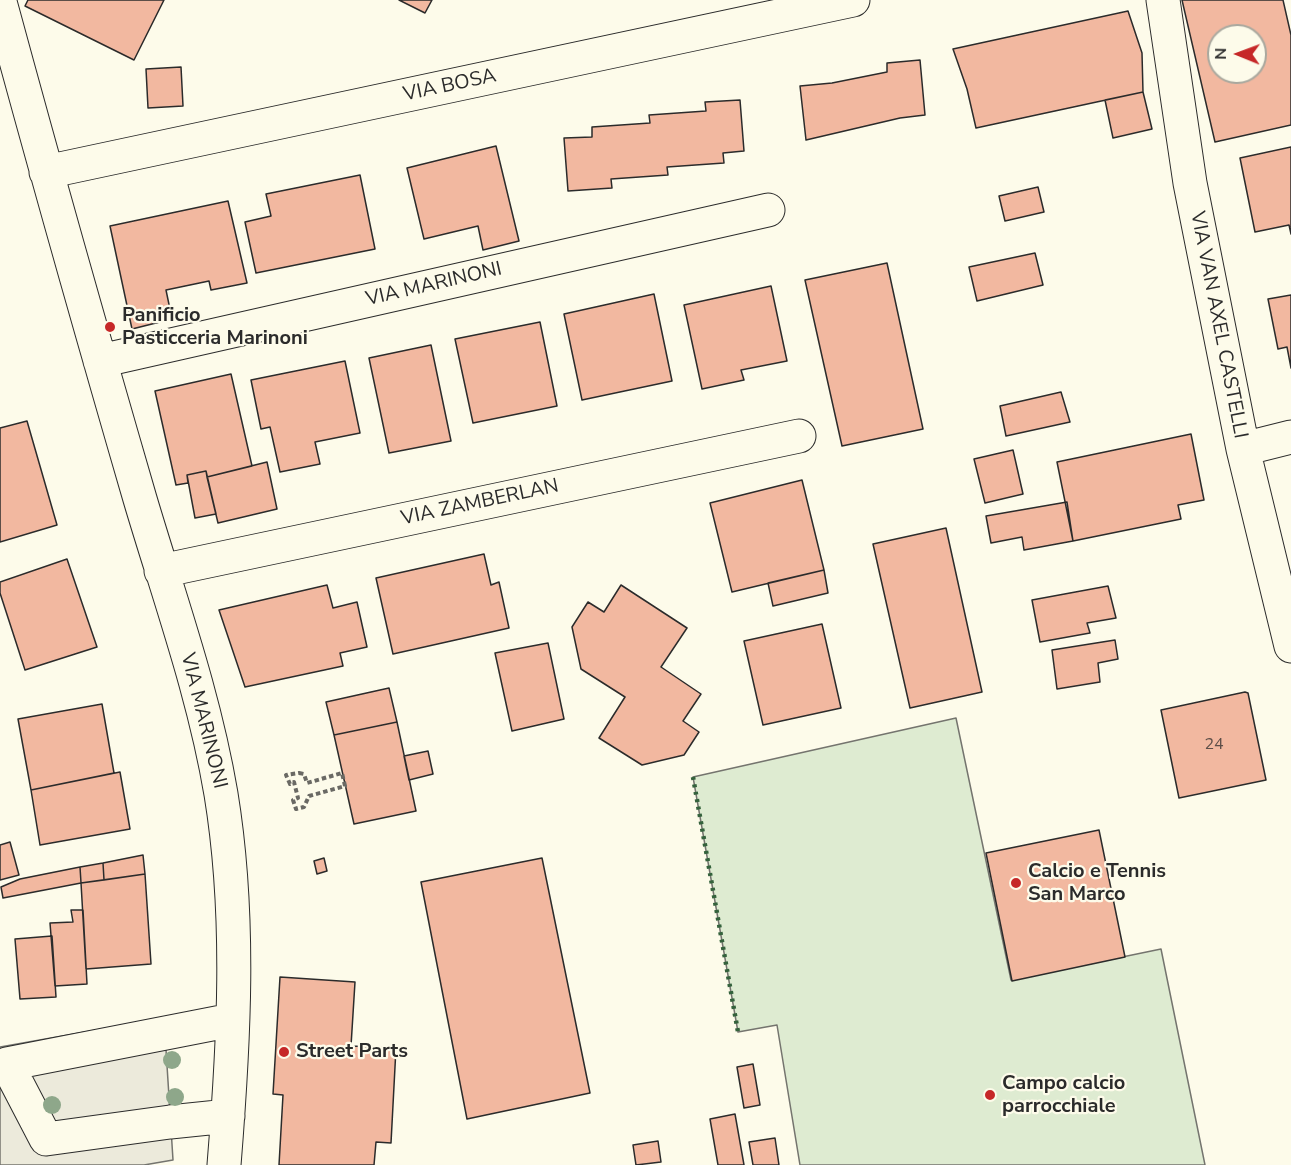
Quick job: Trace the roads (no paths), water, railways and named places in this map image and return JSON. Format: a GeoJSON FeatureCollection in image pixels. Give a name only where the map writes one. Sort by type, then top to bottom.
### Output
{"type":"FeatureCollection","features":[{"type":"Feature","properties":{"kind":"street","name":"VIA BOSA"},"geometry":{"type":"LineString","coordinates":[[46,172],[853,0]]}},
{"type":"Feature","properties":{"kind":"street","name":"VIA VAN AXEL CASTELLI"},"geometry":{"type":"LineString","coordinates":[[1163,0],[1190,183],[1243,449],[1291,646]]}},
{"type":"Feature","properties":{"kind":"street","name":"VIA MARINONI"},"geometry":{"type":"LineString","coordinates":[[0,2],[100,361],[209,729],[221,796],[233,903],[232,1020],[224,1165]]}},
{"type":"Feature","properties":{"kind":"street","name":"VIA MARINONI"},"geometry":{"type":"LineString","coordinates":[[100,361],[768,210]]}},
{"type":"Feature","properties":{"kind":"street","name":"VIA ZAMBERLAN"},"geometry":{"type":"LineString","coordinates":[[161,571],[799,436]]}},
{"type":"Feature","properties":{"kind":"street"},"geometry":{"type":"LineString","coordinates":[[1243,449],[1291,437]]}},
{"type":"Feature","properties":{"kind":"street"},"geometry":{"type":"LineString","coordinates":[[228,1116],[46,1139],[7,1064],[232,1020]]}},
{"type":"Feature","properties":{"kind":"place","name":"Panificio Pasticceria Marinoni"},"geometry":{"type":"Point","coordinates":[110,327]}},
{"type":"Feature","properties":{"kind":"place","name":"Calcio e Tennis San Marco"},"geometry":{"type":"Point","coordinates":[1016,883]}},
{"type":"Feature","properties":{"kind":"place","name":"Street Parts"},"geometry":{"type":"Point","coordinates":[284,1052]}},
{"type":"Feature","properties":{"kind":"place","name":"Campo calcio parrocchiale"},"geometry":{"type":"Point","coordinates":[990,1095]}}]}
